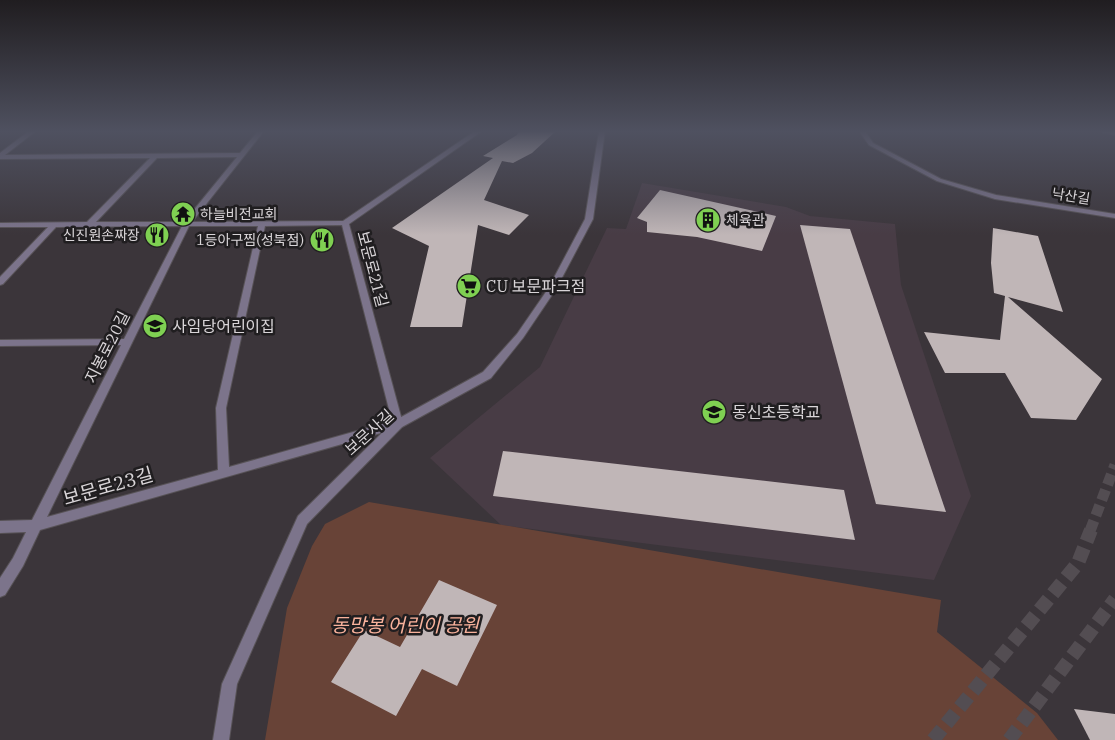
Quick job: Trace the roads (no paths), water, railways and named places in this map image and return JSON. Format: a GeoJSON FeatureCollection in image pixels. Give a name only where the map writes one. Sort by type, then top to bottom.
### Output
{"type":"FeatureCollection","features":[{"type":"Feature","properties":{"kind":"street"},"geometry":{"type":"LineString","coordinates":[[90,224],[146,166]]}},
{"type":"Feature","properties":{"kind":"street","name":"지봉로20길"},"geometry":{"type":"LineString","coordinates":[[0,590],[18,562],[187,223],[234,166]]}},
{"type":"Feature","properties":{"kind":"street"},"geometry":{"type":"LineString","coordinates":[[345,223],[429,166]]}},
{"type":"Feature","properties":{"kind":"street","name":"보문사길"},"geometry":{"type":"LineString","coordinates":[[221,740],[230,684],[302,520],[398,424],[487,375],[520,336],[552,289],[589,218],[597,166]]}},
{"type":"Feature","properties":{"kind":"street","name":"낙산길"},"geometry":{"type":"LineString","coordinates":[[912,166],[939,180],[995,197],[1115,216]]}},
{"type":"Feature","properties":{"kind":"street"},"geometry":{"type":"LineString","coordinates":[[224,473],[221,408],[262,223]]}},
{"type":"Feature","properties":{"kind":"street","name":"보문로21길"},"geometry":{"type":"LineString","coordinates":[[0,225],[345,223],[398,424]]}},
{"type":"Feature","properties":{"kind":"street"},"geometry":{"type":"LineString","coordinates":[[0,282],[55,224]]}},
{"type":"Feature","properties":{"kind":"street"},"geometry":{"type":"LineString","coordinates":[[0,343],[128,342]]}},
{"type":"Feature","properties":{"kind":"street","name":"보문로23길"},"geometry":{"type":"LineString","coordinates":[[0,527],[36,526],[398,424]]}},
{"type":"Feature","properties":{"kind":"tunnel"},"geometry":{"type":"LineString","coordinates":[[1090,531],[1115,465]]}},
{"type":"Feature","properties":{"kind":"tunnel"},"geometry":{"type":"LineString","coordinates":[[933,740],[1078,563],[1091,530]]}},
{"type":"Feature","properties":{"kind":"tunnel"},"geometry":{"type":"LineString","coordinates":[[1009,740],[1115,599]]}},
{"type":"Feature","properties":{"kind":"place","name":"하늘비전교회"},"geometry":{"type":"Point","coordinates":[183,214]}},
{"type":"Feature","properties":{"kind":"place","name":"체육관"},"geometry":{"type":"Point","coordinates":[708,220]}},
{"type":"Feature","properties":{"kind":"place","name":"신진원손짜장"},"geometry":{"type":"Point","coordinates":[157,235]}},
{"type":"Feature","properties":{"kind":"place","name":"1등아구찜(성북점)"},"geometry":{"type":"Point","coordinates":[322,240]}},
{"type":"Feature","properties":{"kind":"place","name":"CU 보문파크점"},"geometry":{"type":"Point","coordinates":[469,286]}},
{"type":"Feature","properties":{"kind":"place","name":"사임당어린이집"},"geometry":{"type":"Point","coordinates":[155,326]}},
{"type":"Feature","properties":{"kind":"place","name":"동신초등학교"},"geometry":{"type":"Point","coordinates":[714,412]}},
{"type":"Feature","properties":{"kind":"park label","name":"동망봉 어린이 공원"},"geometry":{"type":"Point","coordinates":[405,625]}}]}
